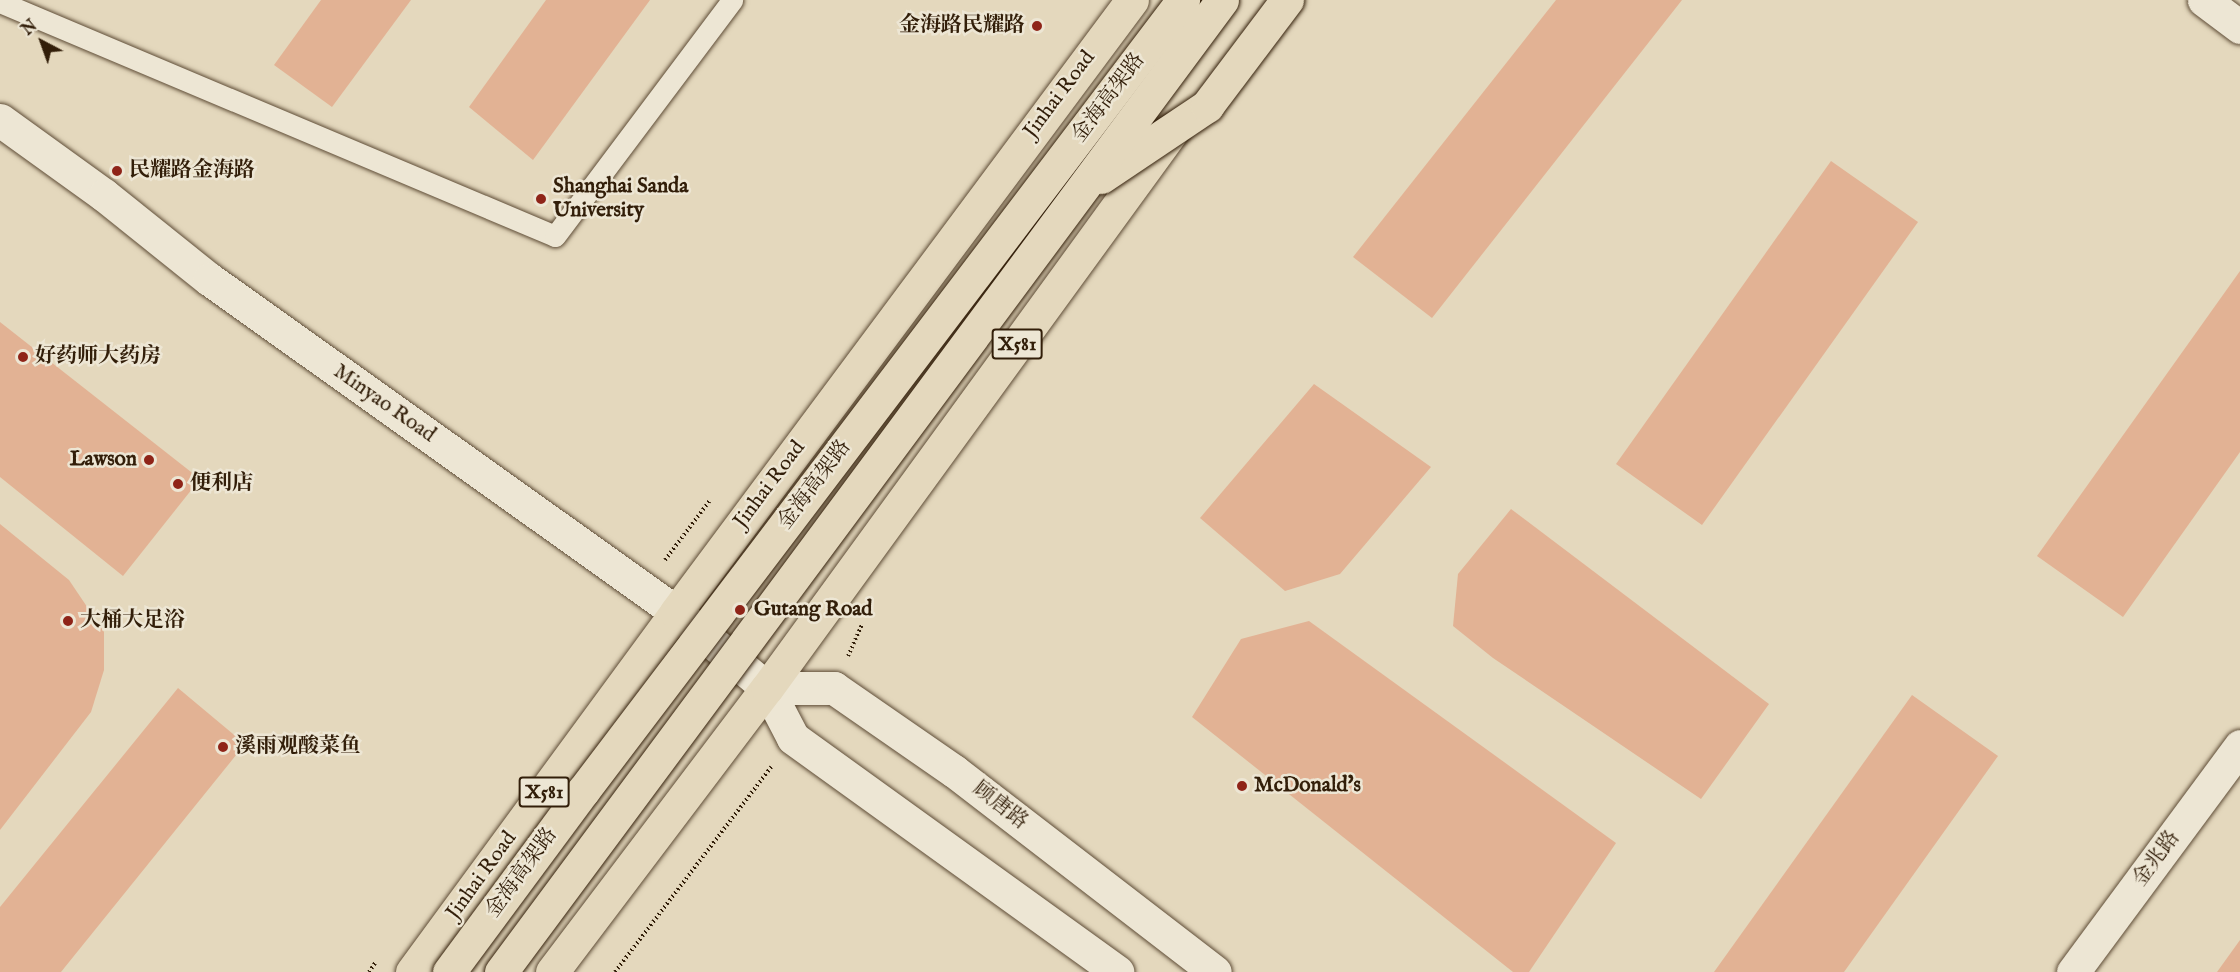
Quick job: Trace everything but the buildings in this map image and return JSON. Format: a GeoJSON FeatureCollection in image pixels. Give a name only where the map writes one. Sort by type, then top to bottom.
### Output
{"type":"FeatureCollection","features":[{"type":"Feature","properties":{"kind":"main road","name":"Jinhai Road"},"geometry":{"type":"LineString","coordinates":[[412,972],[675,612],[1132,0]]}},
{"type":"Feature","properties":{"kind":"main road","name":"金海高架路"},"geometry":{"type":"LineString","coordinates":[[449,972],[590,782],[1183,0]]}},
{"type":"Feature","properties":{"kind":"main road","name":"金海高架路"},"geometry":{"type":"LineString","coordinates":[[501,972],[1222,0]]}},
{"type":"Feature","properties":{"kind":"main road","name":"X581"},"geometry":{"type":"LineString","coordinates":[[552,972],[767,688],[1268,0]]}},
{"type":"Feature","properties":{"kind":"main road"},"geometry":{"type":"LineString","coordinates":[[1080,192],[1207,106],[1287,0]]}},
{"type":"Feature","properties":{"kind":"street"},"geometry":{"type":"LineString","coordinates":[[2204,0],[2240,27]]}},
{"type":"Feature","properties":{"kind":"street","name":"Minyao Road"},"geometry":{"type":"LineString","coordinates":[[0,120],[104,195],[209,279],[675,612],[767,688]]}},
{"type":"Feature","properties":{"kind":"street"},"geometry":{"type":"LineString","coordinates":[[834,688],[767,688],[793,738],[1118,972]]}},
{"type":"Feature","properties":{"kind":"street","name":"顾唐路"},"geometry":{"type":"LineString","coordinates":[[834,688],[954,771],[1215,972]]}},
{"type":"Feature","properties":{"kind":"street","name":"金兆路"},"geometry":{"type":"LineString","coordinates":[[2073,972],[2240,746]]}},
{"type":"Feature","properties":{"kind":"lane"},"geometry":{"type":"LineString","coordinates":[[0,2],[555,236],[732,0]]}},
{"type":"Feature","properties":{"kind":"path"},"geometry":{"type":"LineString","coordinates":[[834,688],[863,622]]}},
{"type":"Feature","properties":{"kind":"path"},"geometry":{"type":"LineString","coordinates":[[615,972],[793,738]]}},
{"type":"Feature","properties":{"kind":"place","name":"金海路民耀路"},"geometry":{"type":"Point","coordinates":[1037,26]}},
{"type":"Feature","properties":{"kind":"place","name":"民耀路金海路"},"geometry":{"type":"Point","coordinates":[117,171]}},
{"type":"Feature","properties":{"kind":"place","name":"Shanghai Sanda University"},"geometry":{"type":"Point","coordinates":[541,199]}},
{"type":"Feature","properties":{"kind":"place","name":"好药师大药房"},"geometry":{"type":"Point","coordinates":[23,357]}},
{"type":"Feature","properties":{"kind":"place","name":"Lawson"},"geometry":{"type":"Point","coordinates":[149,460]}},
{"type":"Feature","properties":{"kind":"place","name":"便利店"},"geometry":{"type":"Point","coordinates":[178,484]}},
{"type":"Feature","properties":{"kind":"place","name":"Gutang Road"},"geometry":{"type":"Point","coordinates":[740,610]}},
{"type":"Feature","properties":{"kind":"place","name":"大桶大足浴"},"geometry":{"type":"Point","coordinates":[68,621]}},
{"type":"Feature","properties":{"kind":"place","name":"溪雨观酸菜鱼"},"geometry":{"type":"Point","coordinates":[223,747]}},
{"type":"Feature","properties":{"kind":"place","name":"McDonald's"},"geometry":{"type":"Point","coordinates":[1242,786]}}]}
